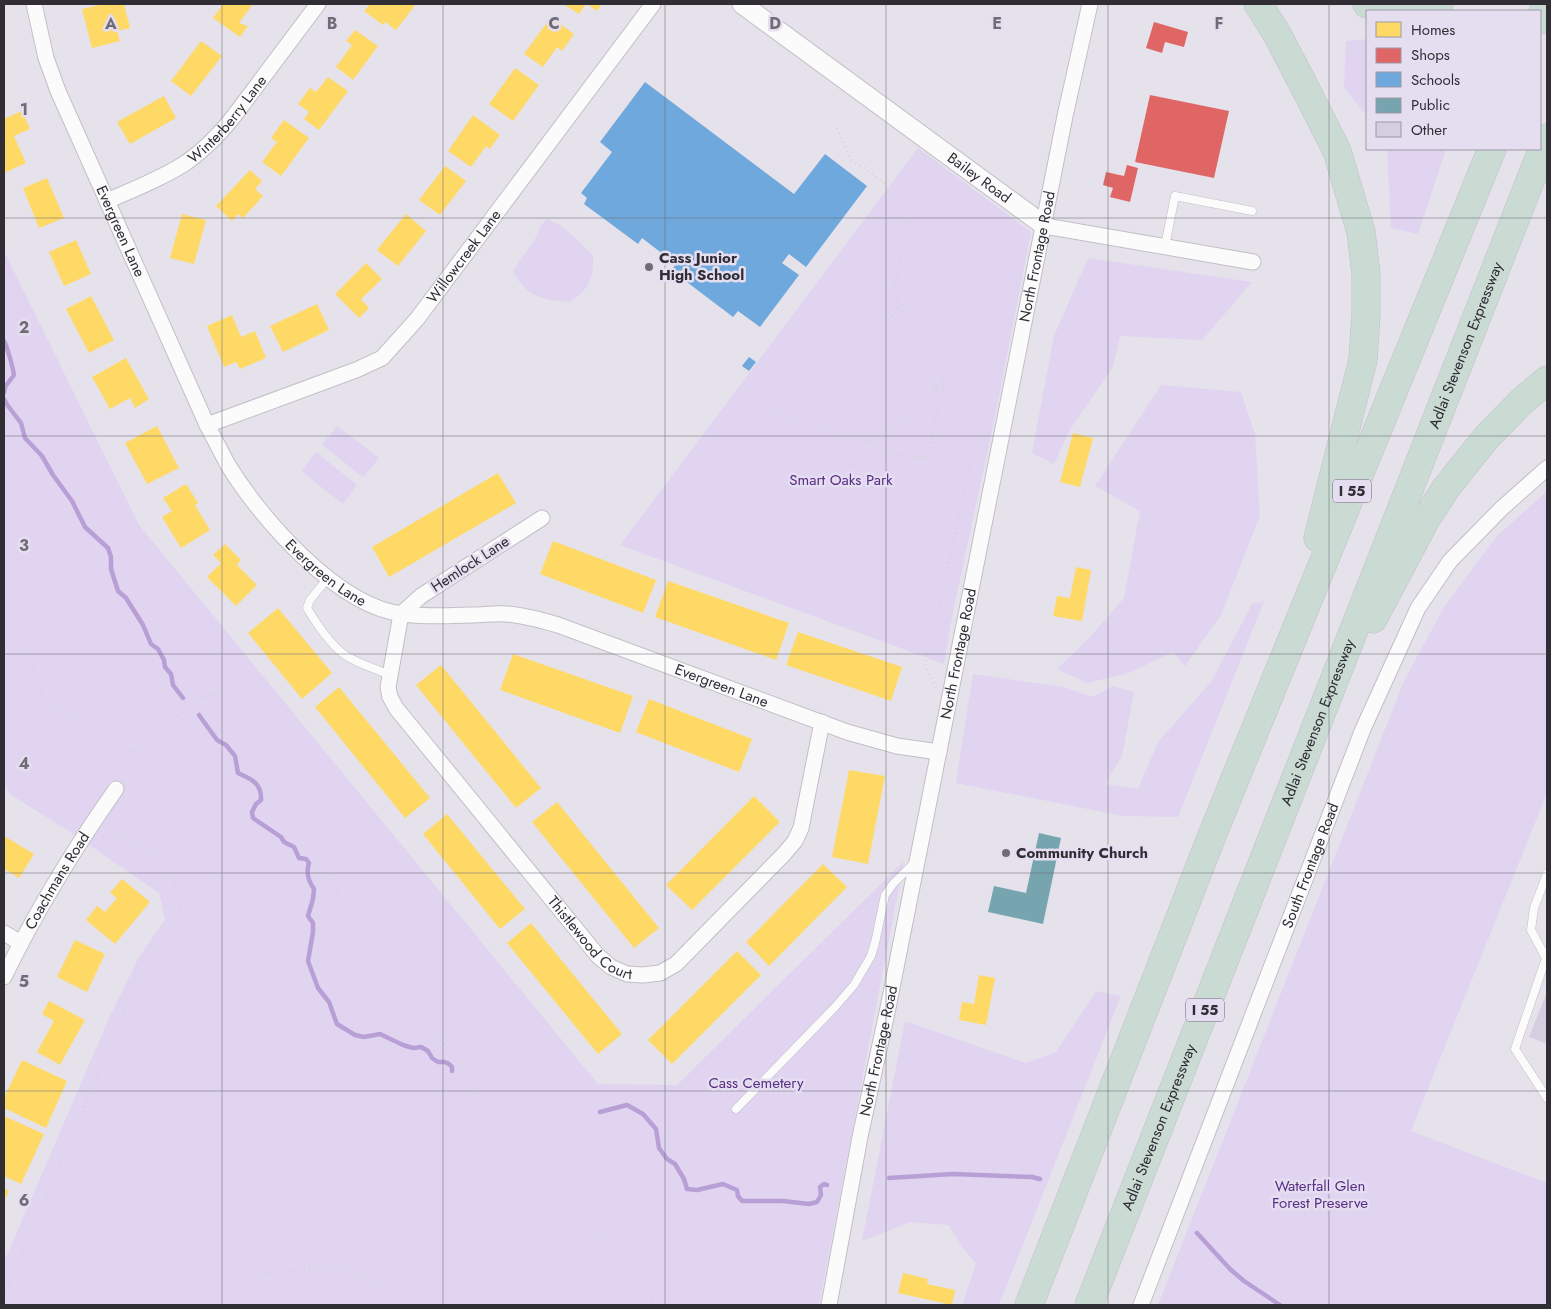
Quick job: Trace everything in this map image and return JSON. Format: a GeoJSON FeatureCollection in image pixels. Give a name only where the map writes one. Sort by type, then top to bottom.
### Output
{"type":"FeatureCollection","features":[{"type":"Feature","properties":{"kind":"highway"},"geometry":{"type":"LineString","coordinates":[[1258,4],[1298,74],[1337,151],[1362,232],[1366,274],[1363,360],[1297,624]]}},
{"type":"Feature","properties":{"kind":"highway"},"geometry":{"type":"LineString","coordinates":[[1367,4],[1388,7],[1439,4]]}},
{"type":"Feature","properties":{"kind":"highway"},"geometry":{"type":"LineString","coordinates":[[1541,17],[1546,4]]}},
{"type":"Feature","properties":{"kind":"highway","name":"Adlai Stevenson Expressway"},"geometry":{"type":"LineString","coordinates":[[1089,1305],[1547,138]]}},
{"type":"Feature","properties":{"kind":"highway","name":"I 55"},"geometry":{"type":"LineString","coordinates":[[1029,1305],[1212,832],[1492,150]]}},
{"type":"Feature","properties":{"kind":"highway"},"geometry":{"type":"LineString","coordinates":[[1320,714],[1392,585],[1426,519],[1446,488],[1486,438],[1520,403],[1547,380]]}},
{"type":"Feature","properties":{"kind":"street","name":"Evergreen Lane"},"geometry":{"type":"LineString","coordinates":[[34,4],[46,58],[58,91],[207,425],[228,465],[263,512],[313,568],[347,592],[367,603],[401,614],[436,617],[506,614],[537,619],[558,625],[847,732],[878,741],[939,752]]}},
{"type":"Feature","properties":{"kind":"street","name":"Winterberry Lane"},"geometry":{"type":"LineString","coordinates":[[107,201],[169,172],[204,149],[234,116],[318,4]]}},
{"type":"Feature","properties":{"kind":"street","name":"Willowcreek Lane"},"geometry":{"type":"LineString","coordinates":[[207,425],[356,370],[382,358],[417,319],[653,4]]}},
{"type":"Feature","properties":{"kind":"street","name":"Bailey Road"},"geometry":{"type":"LineString","coordinates":[[742,4],[1045,226],[1253,262]]}},
{"type":"Feature","properties":{"kind":"street","name":"North Frontage Road"},"geometry":{"type":"LineString","coordinates":[[829,1305],[860,1137],[888,1008],[1090,4]]}},
{"type":"Feature","properties":{"kind":"street","name":"South Frontage Road"},"geometry":{"type":"LineString","coordinates":[[1141,1305],[1363,729],[1418,608],[1450,561],[1502,508],[1547,468]]}},
{"type":"Feature","properties":{"kind":"street","name":"Hemlock Lane"},"geometry":{"type":"LineString","coordinates":[[401,614],[421,596],[542,518]]}},
{"type":"Feature","properties":{"kind":"street","name":"Thistlewood Court"},"geometry":{"type":"LineString","coordinates":[[401,614],[388,687],[390,697],[396,708],[598,956],[611,967],[627,974],[643,976],[660,974],[676,964],[790,848],[800,828],[822,722]]}},
{"type":"Feature","properties":{"kind":"street","name":"Coachmans Road"},"geometry":{"type":"LineString","coordinates":[[4,977],[53,885],[116,789]]}},
{"type":"Feature","properties":{"kind":"street"},"geometry":{"type":"LineString","coordinates":[[4,934],[21,943]]}},
{"type":"Feature","properties":{"kind":"lane"},"geometry":{"type":"LineString","coordinates":[[1165,246],[1175,196],[1252,211]]}},
{"type":"Feature","properties":{"kind":"lane"},"geometry":{"type":"LineString","coordinates":[[328,578],[310,600],[307,608],[313,618],[336,647],[349,658],[390,674]]}},
{"type":"Feature","properties":{"kind":"lane"},"geometry":{"type":"LineString","coordinates":[[736,1110],[835,1008],[854,985],[871,956],[885,896],[917,860]]}},
{"type":"Feature","properties":{"kind":"lane"},"geometry":{"type":"LineString","coordinates":[[1547,874],[1534,908],[1532,930],[1547,958],[1515,1050],[1547,1098]]}},
{"type":"Feature","properties":{"kind":"path"},"geometry":{"type":"LineString","coordinates":[[836,128],[851,160],[883,182],[902,213],[905,229],[895,287],[898,306],[929,344],[942,364],[942,380],[936,387],[898,422],[866,442]]}},
{"type":"Feature","properties":{"kind":"path"},"geometry":{"type":"LineString","coordinates":[[885,324],[898,306]]}},
{"type":"Feature","properties":{"kind":"path"},"geometry":{"type":"LineString","coordinates":[[916,375],[936,387],[946,389]]}},
{"type":"Feature","properties":{"kind":"path"},"geometry":{"type":"LineString","coordinates":[[770,410],[908,457],[930,458],[939,401],[936,387]]}},
{"type":"Feature","properties":{"kind":"path"},"geometry":{"type":"LineString","coordinates":[[948,707],[925,666],[971,462]]}},
{"type":"Feature","properties":{"kind":"path"},"geometry":{"type":"LineString","coordinates":[[4,613],[26,647],[45,701],[123,748],[140,753],[154,745],[175,719],[200,697],[220,694],[229,703],[250,735],[287,780],[316,826],[327,854],[342,908],[393,990],[458,1058],[480,1097],[529,1171],[561,1209],[638,1262],[654,1305]]}},
{"type":"Feature","properties":{"kind":"path"},"geometry":{"type":"LineString","coordinates":[[4,769],[25,791],[46,805],[70,818],[127,839],[148,849],[170,873],[181,906],[169,934],[148,958],[141,972],[4,1296]]}},
{"type":"Feature","properties":{"kind":"path"},"geometry":{"type":"LineString","coordinates":[[232,1305],[232,1292],[258,1274],[340,1267],[428,1305]]}},
{"type":"Feature","properties":{"kind":"green space"},"geometry":{"type":"Polygon","coordinates":[[[1366,39],[1366,115],[1344,87],[1346,41],[1366,39]]]}},
{"type":"Feature","properties":{"kind":"green space","name":"Smart Oaks Park"},"geometry":{"type":"Polygon","coordinates":[[[918,148],[1031,232],[944,664],[620,545],[918,148]]]}},
{"type":"Feature","properties":{"kind":"green space"},"geometry":{"type":"Polygon","coordinates":[[[1387,150],[1446,150],[1418,234],[1391,228],[1387,150]]]}},
{"type":"Feature","properties":{"kind":"green space"},"geometry":{"type":"Polygon","coordinates":[[[547,219],[565,229],[593,255],[591,277],[587,287],[570,302],[536,296],[524,287],[513,271],[537,236],[541,225],[547,219]]]}},
{"type":"Feature","properties":{"kind":"green space","name":"Cass Cemetery"},"geometry":{"type":"Polygon","coordinates":[[[4,251],[139,525],[598,1084],[677,1085],[904,861],[819,1305],[4,1305],[4,1262],[110,1016],[138,959],[165,919],[159,893],[69,831],[11,795],[4,784],[4,251]]]}},
{"type":"Feature","properties":{"kind":"green space"},"geometry":{"type":"Polygon","coordinates":[[[1088,258],[1252,282],[1202,340],[1120,336],[1113,367],[1069,431],[1054,464],[1032,453],[1054,336],[1088,258]]]}},
{"type":"Feature","properties":{"kind":"green space"},"geometry":{"type":"Polygon","coordinates":[[[1161,385],[1241,392],[1255,434],[1260,516],[1221,615],[1185,666],[1173,652],[1129,673],[1087,683],[1057,669],[1091,636],[1124,598],[1140,511],[1095,486],[1161,385]]]}},
{"type":"Feature","properties":{"kind":"green space"},"geometry":{"type":"Polygon","coordinates":[[[337,426],[379,458],[363,477],[322,445],[337,426]]]}},
{"type":"Feature","properties":{"kind":"green space"},"geometry":{"type":"Polygon","coordinates":[[[316,452],[357,485],[343,504],[301,471],[316,452]]]}},
{"type":"Feature","properties":{"kind":"green space","name":"Waterfall Glen Forest Preserve"},"geometry":{"type":"Polygon","coordinates":[[[1547,491],[1547,793],[1411,1131],[1547,1183],[1547,1305],[1158,1305],[1404,681],[1444,607],[1497,536],[1547,491]]]}},
{"type":"Feature","properties":{"kind":"green space"},"geometry":{"type":"Polygon","coordinates":[[[1264,601],[1178,817],[1123,816],[956,783],[973,674],[1064,687],[1092,697],[1113,686],[1134,692],[1122,756],[1105,784],[1138,789],[1158,742],[1211,682],[1252,604],[1264,601]]]}},
{"type":"Feature","properties":{"kind":"green space"},"geometry":{"type":"Polygon","coordinates":[[[1096,991],[1121,996],[999,1305],[962,1305],[976,1263],[966,1252],[948,1225],[910,1222],[862,1241],[905,1021],[1026,1063],[1056,1052],[1096,991]]]}},
{"type":"Feature","properties":{"kind":"building: Homes"},"geometry":{"type":"Polygon","coordinates":[[[104,4],[124,4],[130,28],[117,31],[120,41],[92,48],[82,9],[104,4]]]}},
{"type":"Feature","properties":{"kind":"building: Homes"},"geometry":{"type":"Polygon","coordinates":[[[223,4],[253,4],[239,23],[248,26],[240,37],[213,18],[223,4]]]}},
{"type":"Feature","properties":{"kind":"building: Homes"},"geometry":{"type":"Polygon","coordinates":[[[370,4],[416,4],[396,30],[385,22],[383,25],[364,11],[370,4]]]}},
{"type":"Feature","properties":{"kind":"building: Homes"},"geometry":{"type":"Polygon","coordinates":[[[563,4],[586,4],[579,14],[563,4]]]}},
{"type":"Feature","properties":{"kind":"building: Homes"},"geometry":{"type":"Polygon","coordinates":[[[587,4],[602,4],[597,11],[587,4]]]}},
{"type":"Feature","properties":{"kind":"building: Homes"},"geometry":{"type":"Polygon","coordinates":[[[551,17],[574,34],[562,51],[557,47],[543,67],[524,54],[551,17]]]}},
{"type":"Feature","properties":{"kind":"building: Homes"},"geometry":{"type":"Polygon","coordinates":[[[355,30],[378,46],[353,80],[336,67],[352,45],[346,41],[355,30]]]}},
{"type":"Feature","properties":{"kind":"building: Homes"},"geometry":{"type":"Polygon","coordinates":[[[201,41],[222,56],[191,96],[171,81],[201,41]]]}},
{"type":"Feature","properties":{"kind":"building: Homes"},"geometry":{"type":"Polygon","coordinates":[[[515,68],[539,85],[513,121],[489,104],[515,68]]]}},
{"type":"Feature","properties":{"kind":"building: Homes"},"geometry":{"type":"Polygon","coordinates":[[[328,77],[348,91],[319,130],[304,119],[309,112],[298,104],[310,88],[316,92],[328,77]]]}},
{"type":"Feature","properties":{"kind":"building: Homes"},"geometry":{"type":"Polygon","coordinates":[[[164,96],[176,118],[130,144],[117,122],[164,96]]]}},
{"type":"Feature","properties":{"kind":"building: Homes"},"geometry":{"type":"Polygon","coordinates":[[[22,111],[30,129],[14,136],[26,163],[4,173],[4,119],[22,111]]]}},
{"type":"Feature","properties":{"kind":"building: Homes"},"geometry":{"type":"Polygon","coordinates":[[[473,115],[500,135],[490,149],[486,146],[471,167],[448,151],[473,115]]]}},
{"type":"Feature","properties":{"kind":"building: Homes"},"geometry":{"type":"Polygon","coordinates":[[[284,120],[309,138],[281,176],[262,162],[277,142],[271,138],[284,120]]]}},
{"type":"Feature","properties":{"kind":"building: Homes"},"geometry":{"type":"Polygon","coordinates":[[[445,166],[466,181],[440,215],[419,200],[445,166]]]}},
{"type":"Feature","properties":{"kind":"building: Homes"},"geometry":{"type":"Polygon","coordinates":[[[250,170],[262,181],[255,189],[263,196],[243,218],[238,214],[232,221],[216,206],[250,170]]]}},
{"type":"Feature","properties":{"kind":"building: Homes"},"geometry":{"type":"Polygon","coordinates":[[[47,178],[64,218],[39,228],[23,188],[47,178]]]}},
{"type":"Feature","properties":{"kind":"building: Homes"},"geometry":{"type":"Polygon","coordinates":[[[182,214],[206,220],[194,264],[170,258],[182,214]]]}},
{"type":"Feature","properties":{"kind":"building: Homes"},"geometry":{"type":"Polygon","coordinates":[[[406,214],[426,231],[398,266],[377,250],[406,214]]]}},
{"type":"Feature","properties":{"kind":"building: Homes"},"geometry":{"type":"Polygon","coordinates":[[[76,240],[91,274],[64,286],[49,252],[76,240]]]}},
{"type":"Feature","properties":{"kind":"building: Homes"},"geometry":{"type":"Polygon","coordinates":[[[366,263],[382,279],[361,299],[369,308],[359,318],[335,294],[366,263]]]}},
{"type":"Feature","properties":{"kind":"building: Homes"},"geometry":{"type":"Polygon","coordinates":[[[91,296],[114,340],[89,353],[66,309],[91,296]]]}},
{"type":"Feature","properties":{"kind":"building: Homes"},"geometry":{"type":"Polygon","coordinates":[[[317,304],[329,330],[283,352],[270,326],[317,304]]]}},
{"type":"Feature","properties":{"kind":"building: Homes"},"geometry":{"type":"Polygon","coordinates":[[[232,315],[241,337],[255,331],[266,358],[240,369],[236,362],[224,367],[207,326],[232,315]]]}},
{"type":"Feature","properties":{"kind":"building: Homes"},"geometry":{"type":"Polygon","coordinates":[[[126,358],[149,399],[135,408],[130,398],[110,409],[92,377],[126,358]]]}},
{"type":"Feature","properties":{"kind":"building: Homes"},"geometry":{"type":"Polygon","coordinates":[[[157,426],[179,468],[147,484],[125,443],[157,426]]]}},
{"type":"Feature","properties":{"kind":"building: Homes"},"geometry":{"type":"Polygon","coordinates":[[[1073,433],[1093,438],[1080,487],[1060,482],[1073,433]]]}},
{"type":"Feature","properties":{"kind":"building: Homes"},"geometry":{"type":"Polygon","coordinates":[[[498,473],[516,503],[389,577],[372,547],[498,473]]]}},
{"type":"Feature","properties":{"kind":"building: Homes"},"geometry":{"type":"Polygon","coordinates":[[[186,484],[198,503],[195,505],[210,530],[181,548],[162,517],[172,511],[163,498],[186,484]]]}},
{"type":"Feature","properties":{"kind":"building: Homes"},"geometry":{"type":"Polygon","coordinates":[[[553,541],[656,580],[643,613],[540,574],[553,541]]]}},
{"type":"Feature","properties":{"kind":"building: Homes"},"geometry":{"type":"Polygon","coordinates":[[[225,544],[241,560],[237,565],[257,585],[236,606],[207,577],[221,563],[213,555],[225,544]]]}},
{"type":"Feature","properties":{"kind":"building: Homes"},"geometry":{"type":"Polygon","coordinates":[[[1076,567],[1091,570],[1082,621],[1053,616],[1057,596],[1070,598],[1076,567]]]}},
{"type":"Feature","properties":{"kind":"building: Homes"},"geometry":{"type":"Polygon","coordinates":[[[668,581],[789,623],[776,660],[655,617],[668,581]]]}},
{"type":"Feature","properties":{"kind":"building: Homes"},"geometry":{"type":"Polygon","coordinates":[[[278,608],[332,673],[302,699],[248,633],[278,608]]]}},
{"type":"Feature","properties":{"kind":"building: Homes"},"geometry":{"type":"Polygon","coordinates":[[[798,632],[902,667],[891,701],[786,665],[798,632]]]}},
{"type":"Feature","properties":{"kind":"building: Homes"},"geometry":{"type":"Polygon","coordinates":[[[513,654],[633,696],[620,733],[500,690],[513,654]]]}},
{"type":"Feature","properties":{"kind":"building: Homes"},"geometry":{"type":"Polygon","coordinates":[[[441,665],[541,788],[516,808],[416,685],[441,665]]]}},
{"type":"Feature","properties":{"kind":"building: Homes"},"geometry":{"type":"Polygon","coordinates":[[[339,687],[430,798],[405,818],[315,707],[339,687]]]}},
{"type":"Feature","properties":{"kind":"building: Homes"},"geometry":{"type":"Polygon","coordinates":[[[649,699],[752,739],[739,772],[636,732],[649,699]]]}},
{"type":"Feature","properties":{"kind":"building: Homes"},"geometry":{"type":"Polygon","coordinates":[[[849,770],[885,776],[868,864],[832,857],[849,770]]]}},
{"type":"Feature","properties":{"kind":"building: Homes"},"geometry":{"type":"Polygon","coordinates":[[[754,796],[780,822],[692,910],[666,885],[754,796]]]}},
{"type":"Feature","properties":{"kind":"building: Homes"},"geometry":{"type":"Polygon","coordinates":[[[557,802],[659,928],[634,948],[532,822],[557,802]]]}},
{"type":"Feature","properties":{"kind":"building: Homes"},"geometry":{"type":"Polygon","coordinates":[[[447,814],[525,909],[500,929],[423,834],[447,814]]]}},
{"type":"Feature","properties":{"kind":"building: Homes"},"geometry":{"type":"Polygon","coordinates":[[[4,836],[34,854],[19,878],[4,869],[4,836]]]}},
{"type":"Feature","properties":{"kind":"building: Homes"},"geometry":{"type":"Polygon","coordinates":[[[823,864],[847,887],[769,966],[746,942],[823,864]]]}},
{"type":"Feature","properties":{"kind":"building: Homes"},"geometry":{"type":"Polygon","coordinates":[[[122,879],[150,902],[115,944],[86,920],[97,906],[105,912],[117,898],[110,893],[122,879]]]}},
{"type":"Feature","properties":{"kind":"building: Homes"},"geometry":{"type":"Polygon","coordinates":[[[531,923],[622,1034],[598,1054],[507,943],[531,923]]]}},
{"type":"Feature","properties":{"kind":"building: Homes"},"geometry":{"type":"Polygon","coordinates":[[[75,940],[105,954],[87,992],[57,977],[75,940]]]}},
{"type":"Feature","properties":{"kind":"building: Homes"},"geometry":{"type":"Polygon","coordinates":[[[737,951],[761,975],[672,1064],[648,1040],[737,951]]]}},
{"type":"Feature","properties":{"kind":"building: Homes"},"geometry":{"type":"Polygon","coordinates":[[[979,975],[995,978],[986,1025],[959,1020],[962,1002],[974,1004],[979,975]]]}},
{"type":"Feature","properties":{"kind":"building: Homes"},"geometry":{"type":"Polygon","coordinates":[[[49,1001],[85,1020],[60,1065],[37,1052],[54,1021],[42,1014],[49,1001]]]}},
{"type":"Feature","properties":{"kind":"building: Homes"},"geometry":{"type":"Polygon","coordinates":[[[22,1060],[67,1081],[46,1128],[4,1108],[4,1098],[22,1060]]]}},
{"type":"Feature","properties":{"kind":"building: Homes"},"geometry":{"type":"Polygon","coordinates":[[[4,1116],[44,1134],[21,1184],[4,1176],[4,1116]]]}},
{"type":"Feature","properties":{"kind":"building: Homes"},"geometry":{"type":"Polygon","coordinates":[[[4,1188],[9,1191],[4,1201],[4,1188]]]}},
{"type":"Feature","properties":{"kind":"building: Homes"},"geometry":{"type":"Polygon","coordinates":[[[903,1273],[928,1279],[927,1284],[955,1290],[952,1305],[898,1293],[903,1273]]]}},
{"type":"Feature","properties":{"kind":"building: Shops"},"geometry":{"type":"Polygon","coordinates":[[[1154,22],[1188,32],[1184,47],[1165,42],[1162,53],[1146,48],[1154,22]]]}},
{"type":"Feature","properties":{"kind":"building: Shops"},"geometry":{"type":"Polygon","coordinates":[[[1150,95],[1229,111],[1214,178],[1135,162],[1150,95]]]}},
{"type":"Feature","properties":{"kind":"building: Shops"},"geometry":{"type":"Polygon","coordinates":[[[1127,165],[1138,168],[1130,202],[1110,197],[1113,188],[1103,185],[1106,172],[1124,176],[1127,165]]]}},
{"type":"Feature","properties":{"kind":"building: Schools"},"geometry":{"type":"Polygon","coordinates":[[[645,82],[794,194],[825,154],[867,186],[806,267],[789,254],[782,263],[799,275],[760,327],[738,311],[733,317],[671,270],[676,264],[642,238],[638,244],[584,204],[587,198],[581,193],[612,152],[600,142],[645,82]]]}},
{"type":"Feature","properties":{"kind":"building: Schools"},"geometry":{"type":"Polygon","coordinates":[[[749,357],[756,362],[749,371],[742,366],[749,357]]]}},
{"type":"Feature","properties":{"kind":"building: Public"},"geometry":{"type":"Polygon","coordinates":[[[1039,833],[1061,838],[1043,924],[988,912],[994,886],[1026,893],[1039,833]]]}},
{"type":"Feature","properties":{"kind":"building: Other"},"geometry":{"type":"Polygon","coordinates":[[[1547,992],[1547,1044],[1529,1037],[1547,992]]]}},
{"type":"Feature","properties":{"kind":"waterway"},"geometry":{"type":"LineString","coordinates":[[4,341],[14,375],[5,387],[4,393]]}},
{"type":"Feature","properties":{"kind":"waterway"},"geometry":{"type":"LineString","coordinates":[[4,399],[21,423],[25,438],[42,456],[72,501],[85,527],[108,548],[111,557],[111,569],[118,591],[126,598],[143,625],[151,644],[158,649],[164,660],[165,667],[171,674],[173,685],[183,698]]}},
{"type":"Feature","properties":{"kind":"waterway"},"geometry":{"type":"LineString","coordinates":[[199,715],[217,740],[226,745],[235,756],[238,773],[255,782],[260,789],[261,800],[256,804],[252,812],[253,818],[281,837],[284,842],[294,847],[299,858],[306,859],[309,863],[308,876],[314,889],[308,916],[313,923],[308,961],[318,988],[329,1002],[337,1024],[355,1035],[364,1037],[380,1034],[403,1045],[413,1048],[421,1047],[428,1051],[432,1058],[438,1062],[449,1064],[452,1067],[452,1071]]}},
{"type":"Feature","properties":{"kind":"waterway"},"geometry":{"type":"LineString","coordinates":[[600,1112],[627,1105],[643,1114],[656,1129],[659,1148],[667,1159],[675,1164],[684,1179],[687,1189],[697,1190],[723,1184],[737,1190],[738,1196],[742,1201],[783,1201],[809,1204],[817,1202],[821,1195],[820,1187],[824,1184],[827,1185]]}},
{"type":"Feature","properties":{"kind":"waterway"},"geometry":{"type":"LineString","coordinates":[[889,1178],[953,1174],[1032,1177],[1040,1179]]}},
{"type":"Feature","properties":{"kind":"waterway"},"geometry":{"type":"LineString","coordinates":[[1197,1233],[1230,1269],[1244,1281],[1280,1305]]}},
{"type":"Feature","properties":{"kind":"place","name":"Cass Junior High School"},"geometry":{"type":"Point","coordinates":[649,267]}},
{"type":"Feature","properties":{"kind":"place","name":"Community Church"},"geometry":{"type":"Point","coordinates":[1006,853]}}]}
